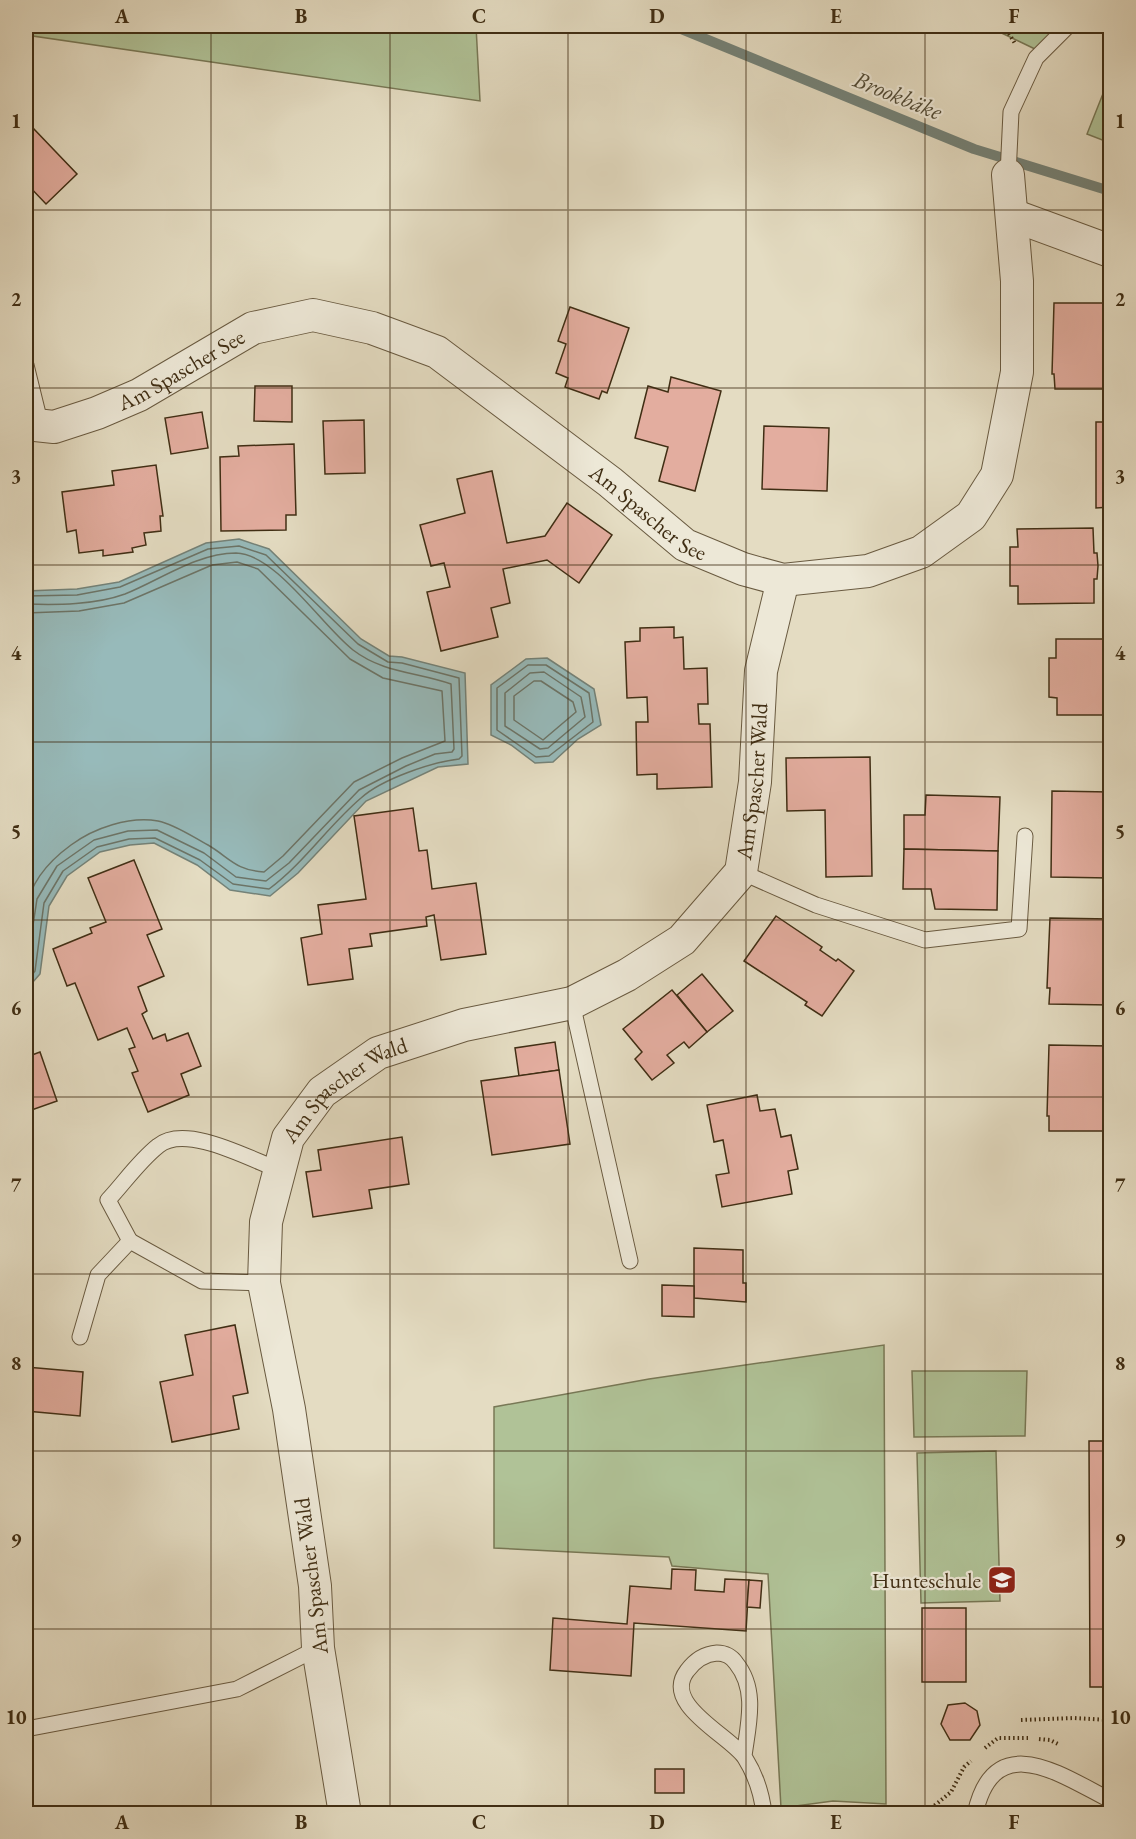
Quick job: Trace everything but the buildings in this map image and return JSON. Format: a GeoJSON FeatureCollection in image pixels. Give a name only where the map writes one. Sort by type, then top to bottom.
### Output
{"type":"FeatureCollection","features":[{"type":"Feature","properties":{"kind":"street","name":"Am Spascher See"},"geometry":{"type":"LineString","coordinates":[[33,425],[54,427],[97,413],[139,394],[253,328],[313,315],[372,328],[437,352],[610,482],[685,545],[744,569],[783,580],[868,571],[921,552],[971,516],[997,475],[1017,372],[1018,324],[1008,175]]}},
{"type":"Feature","properties":{"kind":"street"},"geometry":{"type":"LineString","coordinates":[[1012,215],[1110,251]]}},
{"type":"Feature","properties":{"kind":"street","name":"Am Spascher Wald"},"geometry":{"type":"LineString","coordinates":[[345,1814],[318,1648],[315,1586],[289,1408],[264,1283],[266,1222],[288,1138],[322,1092],[378,1053],[464,1025],[572,1003],[627,975],[681,940],[741,872],[755,782],[761,671],[783,580]]}},
{"type":"Feature","properties":{"kind":"lane"},"geometry":{"type":"LineString","coordinates":[[1008,175],[1011,112],[1036,58],[1068,26]]}},
{"type":"Feature","properties":{"kind":"lane"},"geometry":{"type":"LineString","coordinates":[[26,365],[33,425]]}},
{"type":"Feature","properties":{"kind":"lane"},"geometry":{"type":"LineString","coordinates":[[741,872],[816,905],[925,940],[1019,929],[1025,836]]}},
{"type":"Feature","properties":{"kind":"lane"},"geometry":{"type":"LineString","coordinates":[[572,1003],[630,1261]]}},
{"type":"Feature","properties":{"kind":"lane"},"geometry":{"type":"LineString","coordinates":[[264,1283],[202,1281],[130,1241],[108,1200],[159,1144],[177,1138],[193,1138],[279,1170]]}},
{"type":"Feature","properties":{"kind":"lane"},"geometry":{"type":"LineString","coordinates":[[80,1337],[98,1275],[130,1241]]}},
{"type":"Feature","properties":{"kind":"lane"},"geometry":{"type":"LineString","coordinates":[[26,1729],[237,1689],[318,1648]]}},
{"type":"Feature","properties":{"kind":"lane"},"geometry":{"type":"LineString","coordinates":[[744,1756],[750,1717],[749,1686],[732,1657],[721,1653],[706,1655],[693,1662],[684,1674],[681,1688],[687,1702],[704,1722],[744,1756],[755,1779],[764,1814]]}},
{"type":"Feature","properties":{"kind":"lane"},"geometry":{"type":"LineString","coordinates":[[975,1814],[984,1786],[997,1772],[1009,1764],[1026,1762],[1045,1766],[1110,1800]]}},
{"type":"Feature","properties":{"kind":"path"},"geometry":{"type":"LineString","coordinates":[[1020,1720],[1074,1718],[1110,1720]]}},
{"type":"Feature","properties":{"kind":"green space"},"geometry":{"type":"Polygon","coordinates":[[[26,26],[476,26],[480,101],[26,35],[26,26]]]}},
{"type":"Feature","properties":{"kind":"green space"},"geometry":{"type":"Polygon","coordinates":[[[987,26],[1058,26],[1035,49],[987,26]]]}},
{"type":"Feature","properties":{"kind":"green space"},"geometry":{"type":"Polygon","coordinates":[[[1110,76],[1110,143],[1087,134],[1110,76]]]}},
{"type":"Feature","properties":{"kind":"green space"},"geometry":{"type":"Polygon","coordinates":[[[884,1345],[886,1804],[833,1801],[781,1808],[768,1574],[672,1566],[669,1557],[494,1548],[494,1407],[649,1379],[884,1345]]]}},
{"type":"Feature","properties":{"kind":"green space"},"geometry":{"type":"Polygon","coordinates":[[[912,1371],[1027,1371],[1025,1436],[914,1437],[912,1371]]]}},
{"type":"Feature","properties":{"kind":"green space"},"geometry":{"type":"Polygon","coordinates":[[[996,1451],[1000,1601],[921,1603],[917,1453],[996,1451]]]}},
{"type":"Feature","properties":{"kind":"water"},"geometry":{"type":"Polygon","coordinates":[[[239,539],[269,549],[361,639],[389,656],[402,657],[465,673],[468,764],[438,767],[366,801],[298,873],[270,896],[230,890],[197,865],[154,843],[130,845],[100,852],[67,876],[49,906],[40,974],[26,990],[26,591],[77,589],[119,582],[206,543],[239,539]]]}},
{"type":"Feature","properties":{"kind":"water"},"geometry":{"type":"Polygon","coordinates":[[[547,658],[594,689],[601,725],[578,739],[553,762],[535,763],[511,745],[491,735],[491,685],[526,659],[547,658]]]}},
{"type":"Feature","properties":{"kind":"waterway","name":"Brookbäke"},"geometry":{"type":"LineString","coordinates":[[674,26],[974,149],[1110,191]]}},
{"type":"Feature","properties":{"kind":"place","name":"Hunteschule"},"geometry":{"type":"Point","coordinates":[1002,1580]}}]}
